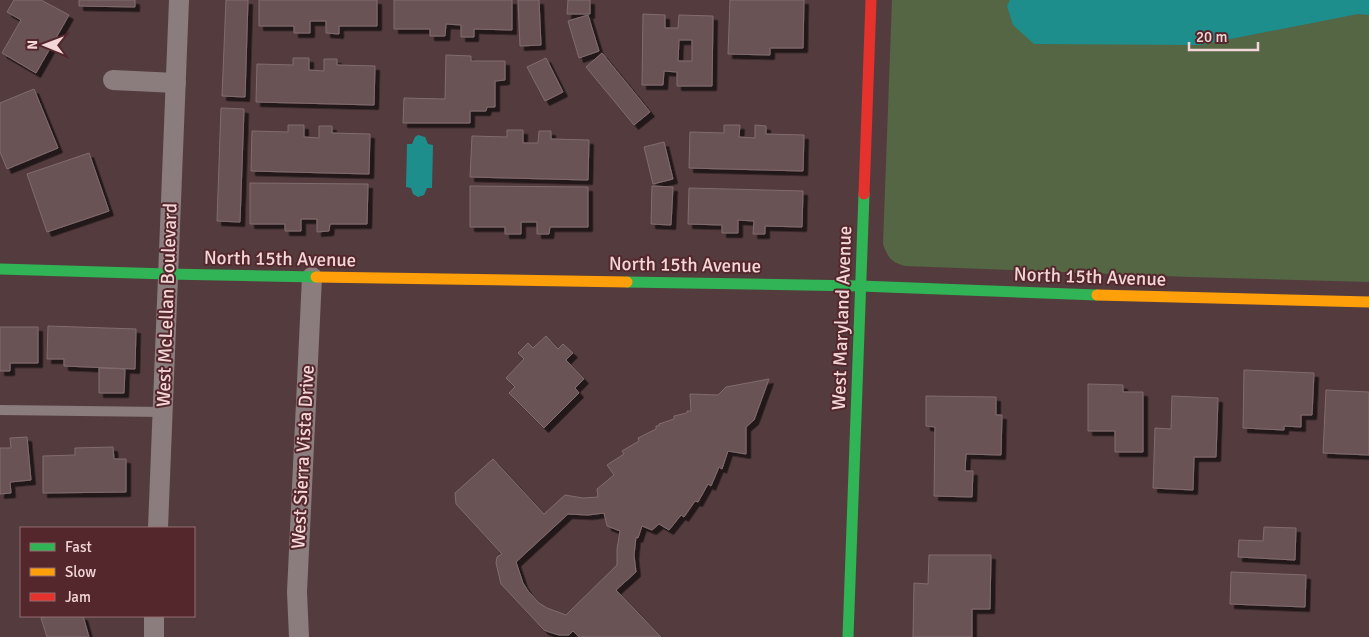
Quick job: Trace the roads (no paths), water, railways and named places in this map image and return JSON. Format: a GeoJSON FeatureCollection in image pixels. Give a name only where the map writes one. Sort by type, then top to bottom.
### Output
{"type":"FeatureCollection","features":[{"type":"Feature","properties":{"kind":"street","name":"West McLellan Boulevard"},"geometry":{"type":"LineString","coordinates":[[158,527],[179,0]]}},
{"type":"Feature","properties":{"kind":"street","name":"West Maryland Avenue"},"geometry":{"type":"LineString","coordinates":[[848,637],[870,0]]}},
{"type":"Feature","properties":{"kind":"street"},"geometry":{"type":"LineString","coordinates":[[112,80],[176,83]]}},
{"type":"Feature","properties":{"kind":"street","name":"North 15th Avenue"},"geometry":{"type":"LineString","coordinates":[[0,270],[860,286],[1130,296],[1369,302]]}},
{"type":"Feature","properties":{"kind":"street","name":"West Sierra Vista Drive"},"geometry":{"type":"LineString","coordinates":[[299,637],[297,592],[312,277]]}},
{"type":"Feature","properties":{"kind":"street"},"geometry":{"type":"LineString","coordinates":[[154,617],[154,637]]}},
{"type":"Feature","properties":{"kind":"lane"},"geometry":{"type":"LineString","coordinates":[[0,410],[163,412]]}},
{"type":"Feature","properties":{"kind":"water"},"geometry":{"type":"Polygon","coordinates":[[[1010,0],[1369,0],[1369,15],[1358,14],[1200,45],[1034,44],[1013,25],[1007,6],[1010,0]]]}},
{"type":"Feature","properties":{"kind":"water"},"geometry":{"type":"Polygon","coordinates":[[[418,135],[425,137],[428,144],[433,145],[432,188],[427,188],[424,195],[418,197],[413,194],[411,188],[406,187],[407,144],[412,144],[418,135]]]}}]}
